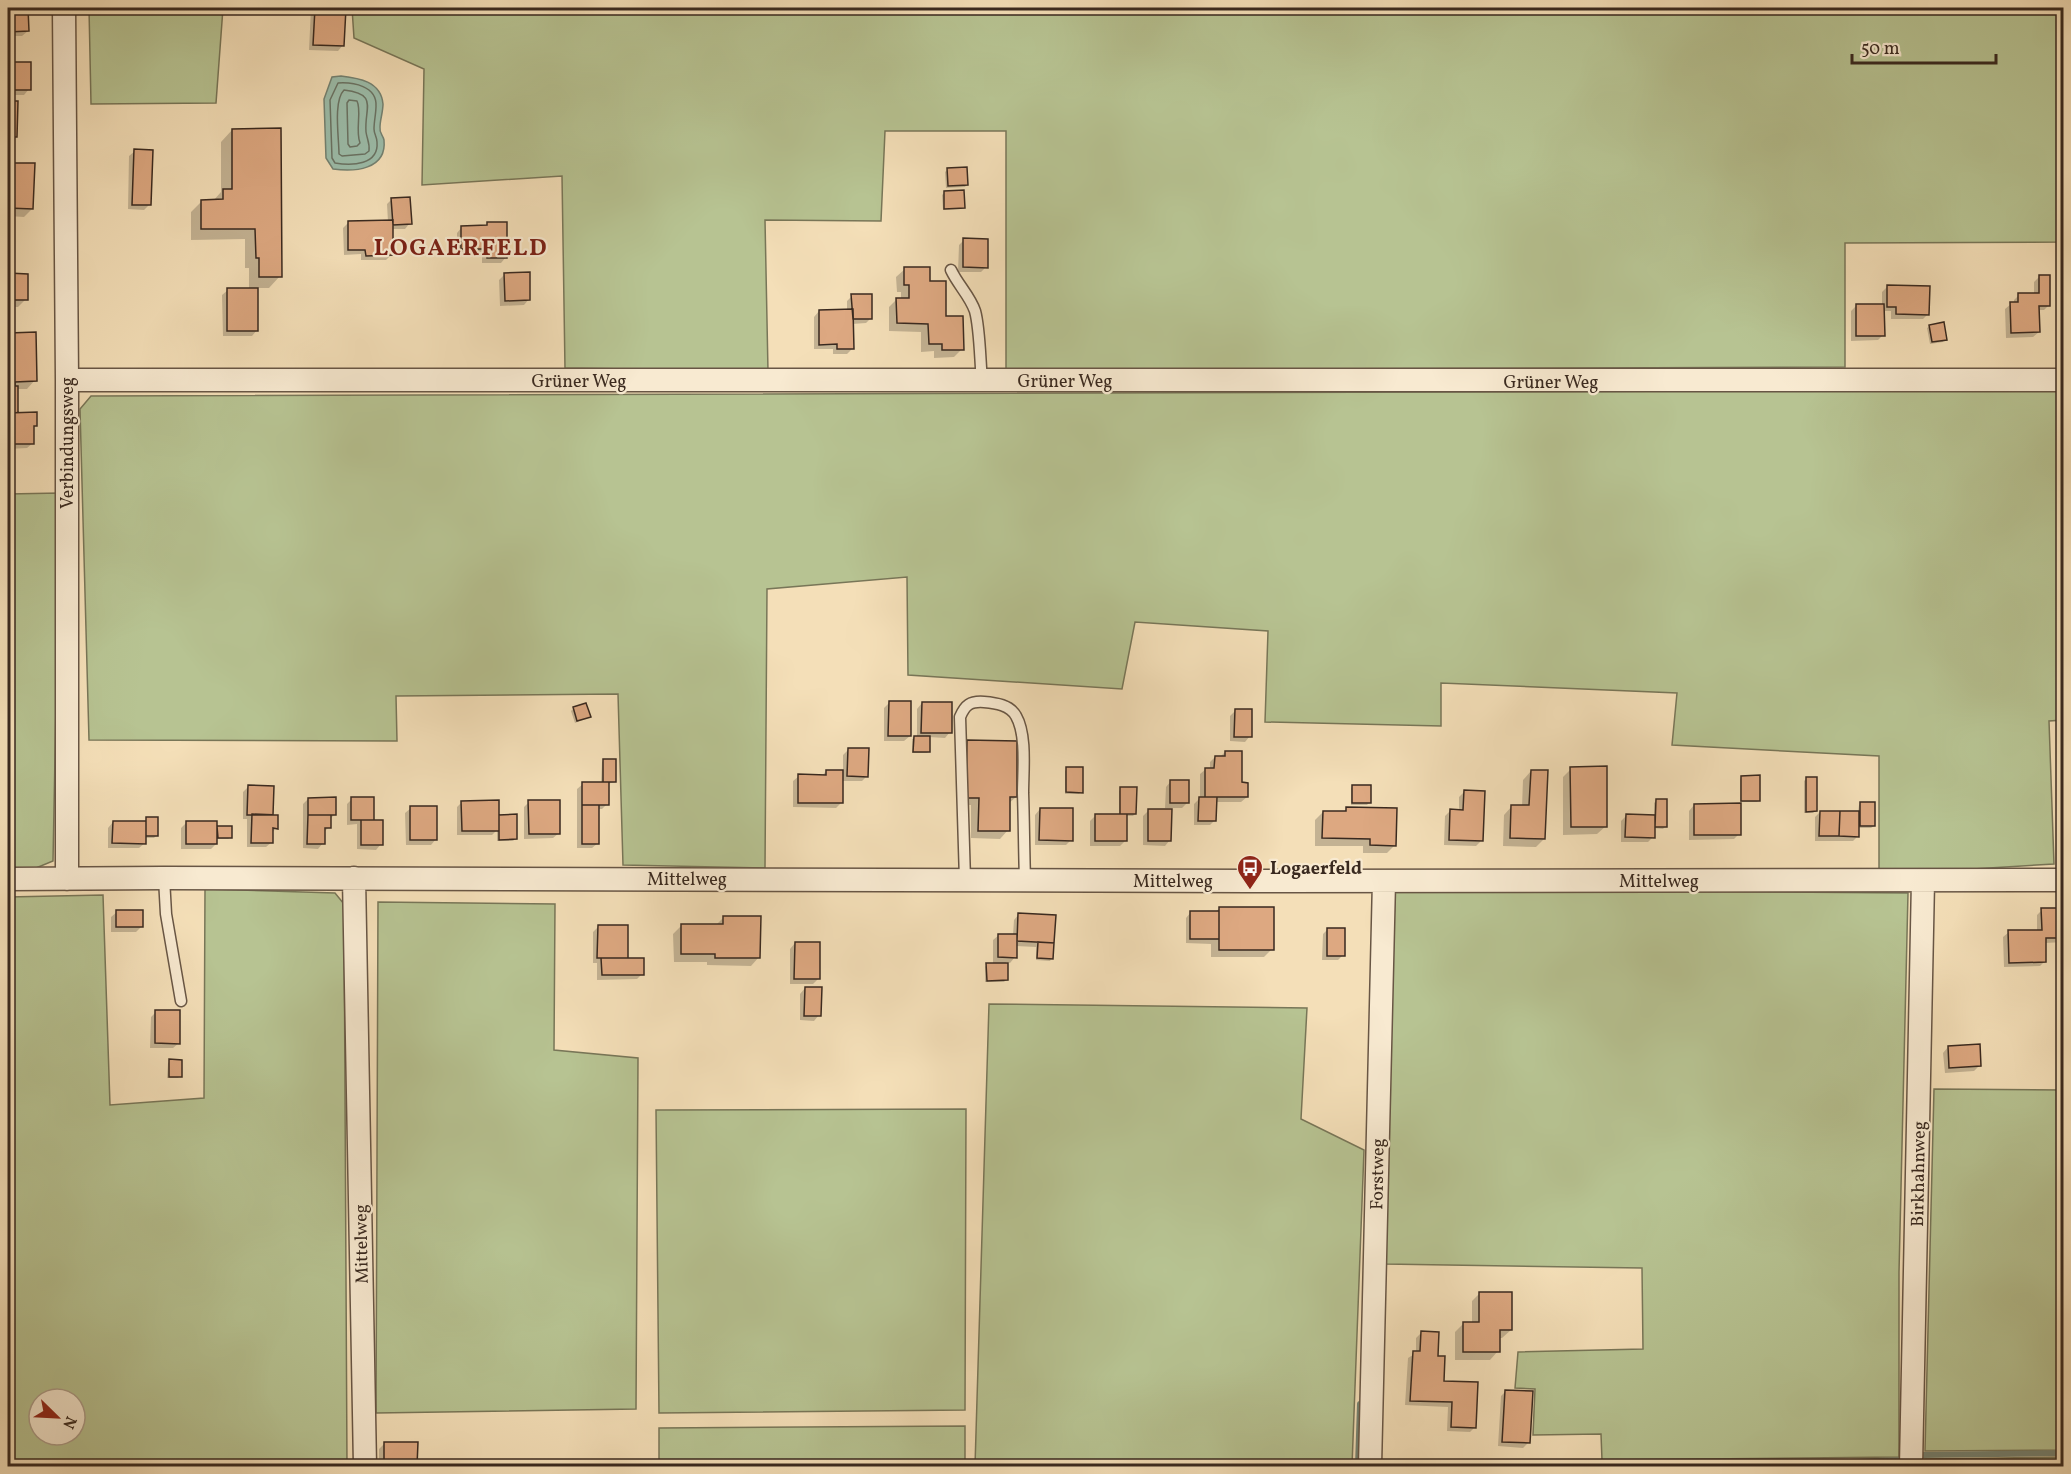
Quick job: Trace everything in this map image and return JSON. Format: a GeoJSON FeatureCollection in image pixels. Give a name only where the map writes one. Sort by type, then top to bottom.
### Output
{"type":"FeatureCollection","features":[{"type":"Feature","properties":{"kind":"street","name":"Verbindungsweg"},"geometry":{"type":"LineString","coordinates":[[64,8],[67,879]]}},
{"type":"Feature","properties":{"kind":"street","name":"Grüner Weg"},"geometry":{"type":"LineString","coordinates":[[67,380],[2064,381]]}},
{"type":"Feature","properties":{"kind":"street","name":"Mittelweg"},"geometry":{"type":"LineString","coordinates":[[354,878],[365,1467]]}},
{"type":"Feature","properties":{"kind":"street","name":"Mittelweg"},"geometry":{"type":"LineString","coordinates":[[8,879],[2064,880]]}},
{"type":"Feature","properties":{"kind":"street","name":"Forstweg"},"geometry":{"type":"LineString","coordinates":[[1370,1467],[1384,881]]}},
{"type":"Feature","properties":{"kind":"street","name":"Birkhahnweg"},"geometry":{"type":"LineString","coordinates":[[1911,1467],[1923,881]]}},
{"type":"Feature","properties":{"kind":"lane"},"geometry":{"type":"LineString","coordinates":[[951,270],[970,300],[975,313],[982,381]]}},
{"type":"Feature","properties":{"kind":"lane"},"geometry":{"type":"LineString","coordinates":[[966,880],[960,717],[964,707],[970,702],[981,701],[1007,707],[1015,714],[1019,724],[1023,755],[1024,880]]}},
{"type":"Feature","properties":{"kind":"lane"},"geometry":{"type":"LineString","coordinates":[[164,878],[166,914],[182,1001]]}},
{"type":"Feature","properties":{"kind":"shaded area"},"geometry":{"type":"Polygon","coordinates":[[[89,8],[223,8],[216,103],[91,104],[89,8]]]}},
{"type":"Feature","properties":{"kind":"shaded area"},"geometry":{"type":"Polygon","coordinates":[[[352,8],[2063,8],[2063,242],[1845,243],[1845,367],[1006,370],[1006,131],[885,131],[881,221],[765,220],[768,371],[565,368],[562,176],[422,185],[424,69],[354,38],[352,8]]]}},
{"type":"Feature","properties":{"kind":"shaded area"},"geometry":{"type":"Polygon","coordinates":[[[2063,390],[2064,720],[2049,721],[2054,864],[1940,871],[1879,871],[1879,756],[1672,745],[1677,693],[1441,683],[1441,726],[1265,722],[1268,631],[1135,622],[1122,689],[908,675],[907,577],[767,589],[765,868],[623,865],[618,694],[396,696],[397,741],[89,740],[80,409],[91,396],[2063,390]]]}},
{"type":"Feature","properties":{"kind":"shaded area"},"geometry":{"type":"Polygon","coordinates":[[[60,493],[53,861],[36,868],[8,868],[8,494],[60,493]]]}},
{"type":"Feature","properties":{"kind":"shaded area"},"geometry":{"type":"Polygon","coordinates":[[[205,889],[335,893],[344,904],[347,1466],[8,1466],[8,897],[103,895],[110,1105],[204,1098],[205,889]]]}},
{"type":"Feature","properties":{"kind":"shaded area"},"geometry":{"type":"Polygon","coordinates":[[[1395,889],[1908,893],[1899,1272],[1899,1457],[1602,1460],[1601,1434],[1533,1435],[1535,1389],[1515,1388],[1518,1352],[1643,1349],[1642,1268],[1385,1264],[1395,889]]]}},
{"type":"Feature","properties":{"kind":"shaded area"},"geometry":{"type":"Polygon","coordinates":[[[378,902],[555,904],[554,1050],[638,1058],[636,1409],[376,1413],[378,902]]]}},
{"type":"Feature","properties":{"kind":"shaded area"},"geometry":{"type":"Polygon","coordinates":[[[989,1004],[1307,1008],[1301,1119],[1364,1150],[1352,1466],[975,1466],[989,1004]]]}},
{"type":"Feature","properties":{"kind":"shaded area"},"geometry":{"type":"Polygon","coordinates":[[[1934,1089],[2063,1090],[2063,1450],[1925,1451],[1934,1089]]]}},
{"type":"Feature","properties":{"kind":"shaded area"},"geometry":{"type":"Polygon","coordinates":[[[966,1109],[965,1410],[659,1413],[656,1110],[966,1109]]]}},
{"type":"Feature","properties":{"kind":"shaded area"},"geometry":{"type":"Polygon","coordinates":[[[965,1426],[965,1466],[659,1466],[659,1428],[965,1426]]]}},
{"type":"Feature","properties":{"kind":"shaded area"},"geometry":{"type":"Polygon","coordinates":[[[2063,1457],[2063,1466],[1925,1466],[1925,1459],[2063,1457]]]}},
{"type":"Feature","properties":{"kind":"shaded area"},"geometry":{"type":"Polygon","coordinates":[[[1899,1463],[1899,1466],[1776,1466],[1899,1463]]]}},
{"type":"Feature","properties":{"kind":"water"},"geometry":{"type":"Polygon","coordinates":[[[341,76],[368,82],[378,90],[381,96],[383,104],[380,129],[384,140],[384,150],[380,158],[368,167],[350,170],[333,169],[326,158],[324,99],[332,77],[341,76]]]}},
{"type":"Feature","properties":{"kind":"building"},"geometry":{"type":"Polygon","coordinates":[[[8,8],[28,8],[29,31],[8,32],[8,8]]]}},
{"type":"Feature","properties":{"kind":"building"},"geometry":{"type":"Polygon","coordinates":[[[315,8],[346,8],[344,46],[313,45],[315,8]]]}},
{"type":"Feature","properties":{"kind":"building"},"geometry":{"type":"Polygon","coordinates":[[[8,55],[11,55],[11,62],[31,62],[31,90],[14,90],[13,100],[8,100],[8,55]]]}},
{"type":"Feature","properties":{"kind":"building"},"geometry":{"type":"Polygon","coordinates":[[[8,101],[18,101],[17,137],[9,137],[9,163],[35,163],[33,209],[8,208],[8,101]]]}},
{"type":"Feature","properties":{"kind":"building"},"geometry":{"type":"Polygon","coordinates":[[[281,128],[282,277],[259,277],[255,229],[201,229],[201,200],[223,199],[223,189],[232,189],[232,129],[281,128]]]}},
{"type":"Feature","properties":{"kind":"building"},"geometry":{"type":"Polygon","coordinates":[[[134,149],[153,150],[151,205],[132,205],[134,149]]]}},
{"type":"Feature","properties":{"kind":"building"},"geometry":{"type":"Polygon","coordinates":[[[967,167],[968,185],[948,186],[947,168],[967,167]]]}},
{"type":"Feature","properties":{"kind":"building"},"geometry":{"type":"Polygon","coordinates":[[[964,190],[965,208],[944,209],[944,191],[964,190]]]}},
{"type":"Feature","properties":{"kind":"building"},"geometry":{"type":"Polygon","coordinates":[[[410,197],[412,224],[393,225],[391,198],[410,197]]]}},
{"type":"Feature","properties":{"kind":"building"},"geometry":{"type":"Polygon","coordinates":[[[393,220],[393,255],[366,256],[365,250],[348,250],[348,221],[393,220]]]}},
{"type":"Feature","properties":{"kind":"building"},"geometry":{"type":"Polygon","coordinates":[[[487,222],[507,222],[507,258],[487,258],[487,249],[461,249],[461,226],[487,225],[487,222]]]}},
{"type":"Feature","properties":{"kind":"building"},"geometry":{"type":"Polygon","coordinates":[[[963,238],[988,239],[988,268],[963,267],[963,238]]]}},
{"type":"Feature","properties":{"kind":"building"},"geometry":{"type":"Polygon","coordinates":[[[904,267],[930,267],[930,281],[946,281],[946,316],[963,316],[964,350],[942,350],[942,344],[929,344],[928,324],[897,323],[896,298],[909,298],[909,285],[904,285],[904,267]]]}},
{"type":"Feature","properties":{"kind":"building"},"geometry":{"type":"Polygon","coordinates":[[[530,272],[530,300],[505,301],[504,273],[530,272]]]}},
{"type":"Feature","properties":{"kind":"building"},"geometry":{"type":"Polygon","coordinates":[[[8,273],[28,274],[28,300],[8,300],[8,273]]]}},
{"type":"Feature","properties":{"kind":"building"},"geometry":{"type":"Polygon","coordinates":[[[2039,275],[2050,275],[2050,306],[2039,306],[2040,332],[2011,333],[2010,302],[2018,302],[2018,293],[2039,293],[2039,275]]]}},
{"type":"Feature","properties":{"kind":"building"},"geometry":{"type":"Polygon","coordinates":[[[1887,285],[1930,286],[1929,315],[1896,314],[1896,307],[1887,307],[1887,285]]]}},
{"type":"Feature","properties":{"kind":"building"},"geometry":{"type":"Polygon","coordinates":[[[227,288],[258,288],[258,331],[227,331],[227,288]]]}},
{"type":"Feature","properties":{"kind":"building"},"geometry":{"type":"Polygon","coordinates":[[[851,294],[872,294],[872,319],[853,319],[851,294]]]}},
{"type":"Feature","properties":{"kind":"building"},"geometry":{"type":"Polygon","coordinates":[[[1856,304],[1884,304],[1885,336],[1856,336],[1856,304]]]}},
{"type":"Feature","properties":{"kind":"building"},"geometry":{"type":"Polygon","coordinates":[[[853,309],[854,349],[837,349],[837,344],[819,345],[819,310],[853,309]]]}},
{"type":"Feature","properties":{"kind":"building"},"geometry":{"type":"Polygon","coordinates":[[[1944,322],[1947,340],[1932,342],[1929,325],[1944,322]]]}},
{"type":"Feature","properties":{"kind":"building"},"geometry":{"type":"Polygon","coordinates":[[[36,332],[37,381],[15,382],[15,386],[18,386],[18,413],[8,413],[9,333],[36,332]]]}},
{"type":"Feature","properties":{"kind":"building"},"geometry":{"type":"Polygon","coordinates":[[[37,412],[34,444],[13,444],[12,427],[8,427],[8,413],[37,412]]]}},
{"type":"Feature","properties":{"kind":"building"},"geometry":{"type":"Polygon","coordinates":[[[889,701],[911,701],[911,736],[888,736],[889,701]]]}},
{"type":"Feature","properties":{"kind":"building"},"geometry":{"type":"Polygon","coordinates":[[[922,702],[952,702],[952,733],[921,733],[922,702]]]}},
{"type":"Feature","properties":{"kind":"building"},"geometry":{"type":"Polygon","coordinates":[[[586,703],[591,717],[577,721],[573,707],[586,703]]]}},
{"type":"Feature","properties":{"kind":"building"},"geometry":{"type":"Polygon","coordinates":[[[1235,709],[1252,709],[1252,737],[1234,737],[1235,709]]]}},
{"type":"Feature","properties":{"kind":"building"},"geometry":{"type":"Polygon","coordinates":[[[914,736],[930,736],[930,752],[913,752],[914,736]]]}},
{"type":"Feature","properties":{"kind":"building"},"geometry":{"type":"Polygon","coordinates":[[[967,740],[1017,741],[1017,797],[1010,797],[1010,831],[978,831],[979,798],[966,798],[967,740]]]}},
{"type":"Feature","properties":{"kind":"building"},"geometry":{"type":"Polygon","coordinates":[[[848,748],[869,748],[868,777],[847,776],[848,748]]]}},
{"type":"Feature","properties":{"kind":"building"},"geometry":{"type":"Polygon","coordinates":[[[1225,751],[1242,751],[1242,782],[1248,783],[1248,797],[1205,797],[1205,768],[1214,768],[1215,756],[1225,756],[1225,751]]]}},
{"type":"Feature","properties":{"kind":"building"},"geometry":{"type":"Polygon","coordinates":[[[603,759],[616,759],[616,782],[603,782],[603,759]]]}},
{"type":"Feature","properties":{"kind":"building"},"geometry":{"type":"Polygon","coordinates":[[[1607,766],[1607,827],[1571,827],[1570,767],[1607,766]]]}},
{"type":"Feature","properties":{"kind":"building"},"geometry":{"type":"Polygon","coordinates":[[[1066,767],[1083,767],[1083,793],[1066,792],[1066,767]]]}},
{"type":"Feature","properties":{"kind":"building"},"geometry":{"type":"Polygon","coordinates":[[[826,770],[843,770],[843,803],[798,803],[798,774],[826,775],[826,770]]]}},
{"type":"Feature","properties":{"kind":"building"},"geometry":{"type":"Polygon","coordinates":[[[1531,770],[1548,770],[1545,839],[1510,838],[1511,805],[1529,805],[1531,770]]]}},
{"type":"Feature","properties":{"kind":"building"},"geometry":{"type":"Polygon","coordinates":[[[1760,775],[1760,801],[1741,801],[1741,776],[1760,775]]]}},
{"type":"Feature","properties":{"kind":"building"},"geometry":{"type":"Polygon","coordinates":[[[1806,777],[1817,777],[1817,811],[1806,812],[1806,777]]]}},
{"type":"Feature","properties":{"kind":"building"},"geometry":{"type":"Polygon","coordinates":[[[1170,780],[1189,780],[1189,803],[1170,803],[1170,780]]]}},
{"type":"Feature","properties":{"kind":"building"},"geometry":{"type":"Polygon","coordinates":[[[582,782],[609,782],[609,805],[582,805],[582,782]]]}},
{"type":"Feature","properties":{"kind":"building"},"geometry":{"type":"Polygon","coordinates":[[[248,785],[274,786],[273,815],[247,815],[248,785]]]}},
{"type":"Feature","properties":{"kind":"building"},"geometry":{"type":"Polygon","coordinates":[[[1352,785],[1371,785],[1371,803],[1352,803],[1352,785]]]}},
{"type":"Feature","properties":{"kind":"building"},"geometry":{"type":"Polygon","coordinates":[[[1120,787],[1137,787],[1136,814],[1120,814],[1120,787]]]}},
{"type":"Feature","properties":{"kind":"building"},"geometry":{"type":"Polygon","coordinates":[[[1464,790],[1485,791],[1483,841],[1449,840],[1450,809],[1463,810],[1464,790]]]}},
{"type":"Feature","properties":{"kind":"building"},"geometry":{"type":"Polygon","coordinates":[[[336,797],[336,815],[308,815],[308,798],[336,797]]]}},
{"type":"Feature","properties":{"kind":"building"},"geometry":{"type":"Polygon","coordinates":[[[351,797],[374,797],[374,820],[351,820],[351,797]]]}},
{"type":"Feature","properties":{"kind":"building"},"geometry":{"type":"Polygon","coordinates":[[[1199,797],[1217,797],[1216,821],[1198,821],[1199,797]]]}},
{"type":"Feature","properties":{"kind":"building"},"geometry":{"type":"Polygon","coordinates":[[[1656,799],[1667,799],[1667,827],[1655,827],[1656,799]]]}},
{"type":"Feature","properties":{"kind":"building"},"geometry":{"type":"Polygon","coordinates":[[[499,800],[499,831],[462,831],[461,801],[499,800]]]}},
{"type":"Feature","properties":{"kind":"building"},"geometry":{"type":"Polygon","coordinates":[[[528,800],[560,800],[560,834],[529,834],[528,800]]]}},
{"type":"Feature","properties":{"kind":"building"},"geometry":{"type":"Polygon","coordinates":[[[1860,802],[1875,802],[1875,826],[1860,826],[1860,802]]]}},
{"type":"Feature","properties":{"kind":"building"},"geometry":{"type":"Polygon","coordinates":[[[1741,803],[1741,835],[1694,835],[1694,804],[1741,803]]]}},
{"type":"Feature","properties":{"kind":"building"},"geometry":{"type":"Polygon","coordinates":[[[582,805],[599,805],[599,844],[582,844],[582,805]]]}},
{"type":"Feature","properties":{"kind":"building"},"geometry":{"type":"Polygon","coordinates":[[[410,806],[437,806],[437,840],[410,840],[410,806]]]}},
{"type":"Feature","properties":{"kind":"building"},"geometry":{"type":"Polygon","coordinates":[[[1346,807],[1397,808],[1396,846],[1370,845],[1370,839],[1322,838],[1323,811],[1346,811],[1346,807]]]}},
{"type":"Feature","properties":{"kind":"building"},"geometry":{"type":"Polygon","coordinates":[[[1040,808],[1073,808],[1073,841],[1039,840],[1040,808]]]}},
{"type":"Feature","properties":{"kind":"building"},"geometry":{"type":"Polygon","coordinates":[[[1148,809],[1172,809],[1171,841],[1148,841],[1148,809]]]}},
{"type":"Feature","properties":{"kind":"building"},"geometry":{"type":"Polygon","coordinates":[[[1820,811],[1840,811],[1839,836],[1819,836],[1820,811]]]}},
{"type":"Feature","properties":{"kind":"building"},"geometry":{"type":"Polygon","coordinates":[[[1840,811],[1859,811],[1859,837],[1839,836],[1840,811]]]}},
{"type":"Feature","properties":{"kind":"building"},"geometry":{"type":"Polygon","coordinates":[[[252,814],[278,815],[278,829],[273,828],[273,843],[251,843],[252,814]]]}},
{"type":"Feature","properties":{"kind":"building"},"geometry":{"type":"Polygon","coordinates":[[[517,814],[517,839],[499,840],[499,815],[517,814]]]}},
{"type":"Feature","properties":{"kind":"building"},"geometry":{"type":"Polygon","coordinates":[[[1095,814],[1127,814],[1127,841],[1095,841],[1095,814]]]}},
{"type":"Feature","properties":{"kind":"building"},"geometry":{"type":"Polygon","coordinates":[[[1626,814],[1655,815],[1655,838],[1625,837],[1626,814]]]}},
{"type":"Feature","properties":{"kind":"building"},"geometry":{"type":"Polygon","coordinates":[[[308,815],[331,815],[331,828],[325,828],[325,844],[307,844],[308,815]]]}},
{"type":"Feature","properties":{"kind":"building"},"geometry":{"type":"Polygon","coordinates":[[[146,817],[158,817],[158,836],[146,836],[146,817]]]}},
{"type":"Feature","properties":{"kind":"building"},"geometry":{"type":"Polygon","coordinates":[[[361,820],[383,820],[383,845],[361,845],[361,820]]]}},
{"type":"Feature","properties":{"kind":"building"},"geometry":{"type":"Polygon","coordinates":[[[113,821],[146,821],[146,844],[112,843],[113,821]]]}},
{"type":"Feature","properties":{"kind":"building"},"geometry":{"type":"Polygon","coordinates":[[[186,821],[217,821],[217,844],[186,844],[186,821]]]}},
{"type":"Feature","properties":{"kind":"building"},"geometry":{"type":"Polygon","coordinates":[[[217,826],[232,826],[232,838],[218,838],[217,826]]]}},
{"type":"Feature","properties":{"kind":"building"},"geometry":{"type":"Polygon","coordinates":[[[1219,907],[1274,907],[1274,950],[1219,950],[1219,907]]]}},
{"type":"Feature","properties":{"kind":"building"},"geometry":{"type":"Polygon","coordinates":[[[2041,908],[2064,908],[2064,938],[2046,938],[2046,962],[2009,963],[2008,930],[2042,930],[2041,908]]]}},
{"type":"Feature","properties":{"kind":"building"},"geometry":{"type":"Polygon","coordinates":[[[116,910],[143,910],[143,927],[116,927],[116,910]]]}},
{"type":"Feature","properties":{"kind":"building"},"geometry":{"type":"Polygon","coordinates":[[[1190,911],[1219,911],[1219,939],[1190,939],[1190,911]]]}},
{"type":"Feature","properties":{"kind":"building"},"geometry":{"type":"Polygon","coordinates":[[[1018,913],[1056,915],[1054,943],[1017,941],[1018,913]]]}},
{"type":"Feature","properties":{"kind":"building"},"geometry":{"type":"Polygon","coordinates":[[[723,916],[761,916],[760,958],[715,958],[715,954],[681,954],[681,924],[723,924],[723,916]]]}},
{"type":"Feature","properties":{"kind":"building"},"geometry":{"type":"Polygon","coordinates":[[[598,925],[628,925],[628,958],[597,958],[598,925]]]}},
{"type":"Feature","properties":{"kind":"building"},"geometry":{"type":"Polygon","coordinates":[[[1327,928],[1345,928],[1345,956],[1327,956],[1327,928]]]}},
{"type":"Feature","properties":{"kind":"building"},"geometry":{"type":"Polygon","coordinates":[[[998,934],[1017,934],[1017,958],[998,957],[998,934]]]}},
{"type":"Feature","properties":{"kind":"building"},"geometry":{"type":"Polygon","coordinates":[[[795,942],[820,942],[820,979],[794,979],[795,942]]]}},
{"type":"Feature","properties":{"kind":"building"},"geometry":{"type":"Polygon","coordinates":[[[1038,942],[1054,943],[1053,959],[1037,958],[1038,942]]]}},
{"type":"Feature","properties":{"kind":"building"},"geometry":{"type":"Polygon","coordinates":[[[601,958],[644,958],[644,975],[602,975],[601,958]]]}},
{"type":"Feature","properties":{"kind":"building"},"geometry":{"type":"Polygon","coordinates":[[[986,963],[1008,963],[1008,980],[987,981],[986,963]]]}},
{"type":"Feature","properties":{"kind":"building"},"geometry":{"type":"Polygon","coordinates":[[[805,987],[822,987],[821,1016],[804,1016],[805,987]]]}},
{"type":"Feature","properties":{"kind":"building"},"geometry":{"type":"Polygon","coordinates":[[[155,1010],[180,1010],[180,1044],[155,1043],[155,1010]]]}},
{"type":"Feature","properties":{"kind":"building"},"geometry":{"type":"Polygon","coordinates":[[[1980,1044],[1981,1066],[1949,1068],[1948,1046],[1980,1044]]]}},
{"type":"Feature","properties":{"kind":"building"},"geometry":{"type":"Polygon","coordinates":[[[169,1059],[182,1060],[182,1077],[169,1077],[169,1059]]]}},
{"type":"Feature","properties":{"kind":"building"},"geometry":{"type":"Polygon","coordinates":[[[1479,1292],[1512,1292],[1512,1330],[1500,1330],[1500,1352],[1463,1352],[1463,1322],[1479,1322],[1479,1292]]]}},
{"type":"Feature","properties":{"kind":"building"},"geometry":{"type":"Polygon","coordinates":[[[1421,1331],[1439,1332],[1438,1356],[1445,1356],[1444,1381],[1478,1382],[1476,1428],[1451,1427],[1452,1402],[1410,1401],[1413,1351],[1420,1351],[1421,1331]]]}},
{"type":"Feature","properties":{"kind":"building"},"geometry":{"type":"Polygon","coordinates":[[[1505,1390],[1533,1391],[1530,1443],[1502,1442],[1505,1390]]]}},
{"type":"Feature","properties":{"kind":"building"},"geometry":{"type":"Polygon","coordinates":[[[384,1442],[418,1442],[417,1466],[384,1466],[384,1442]]]}},
{"type":"Feature","properties":{"kind":"waterway"},"geometry":{"type":"LineString","coordinates":[[1358,1466],[1360,1404]]}},
{"type":"Feature","properties":{"kind":"waterway"},"geometry":{"type":"LineString","coordinates":[[1922,1455],[2064,1453]]}},
{"type":"Feature","properties":{"kind":"waterway"},"geometry":{"type":"LineString","coordinates":[[1374,1464],[1822,1463],[1902,1460]]}},
{"type":"Feature","properties":{"kind":"place","name":"Logaerfeld"},"geometry":{"type":"Point","coordinates":[1250,891]}},
{"type":"Feature","properties":{"kind":"district","name":"LOGAERFELD"},"geometry":{"type":"Point","coordinates":[461,247]}}]}
